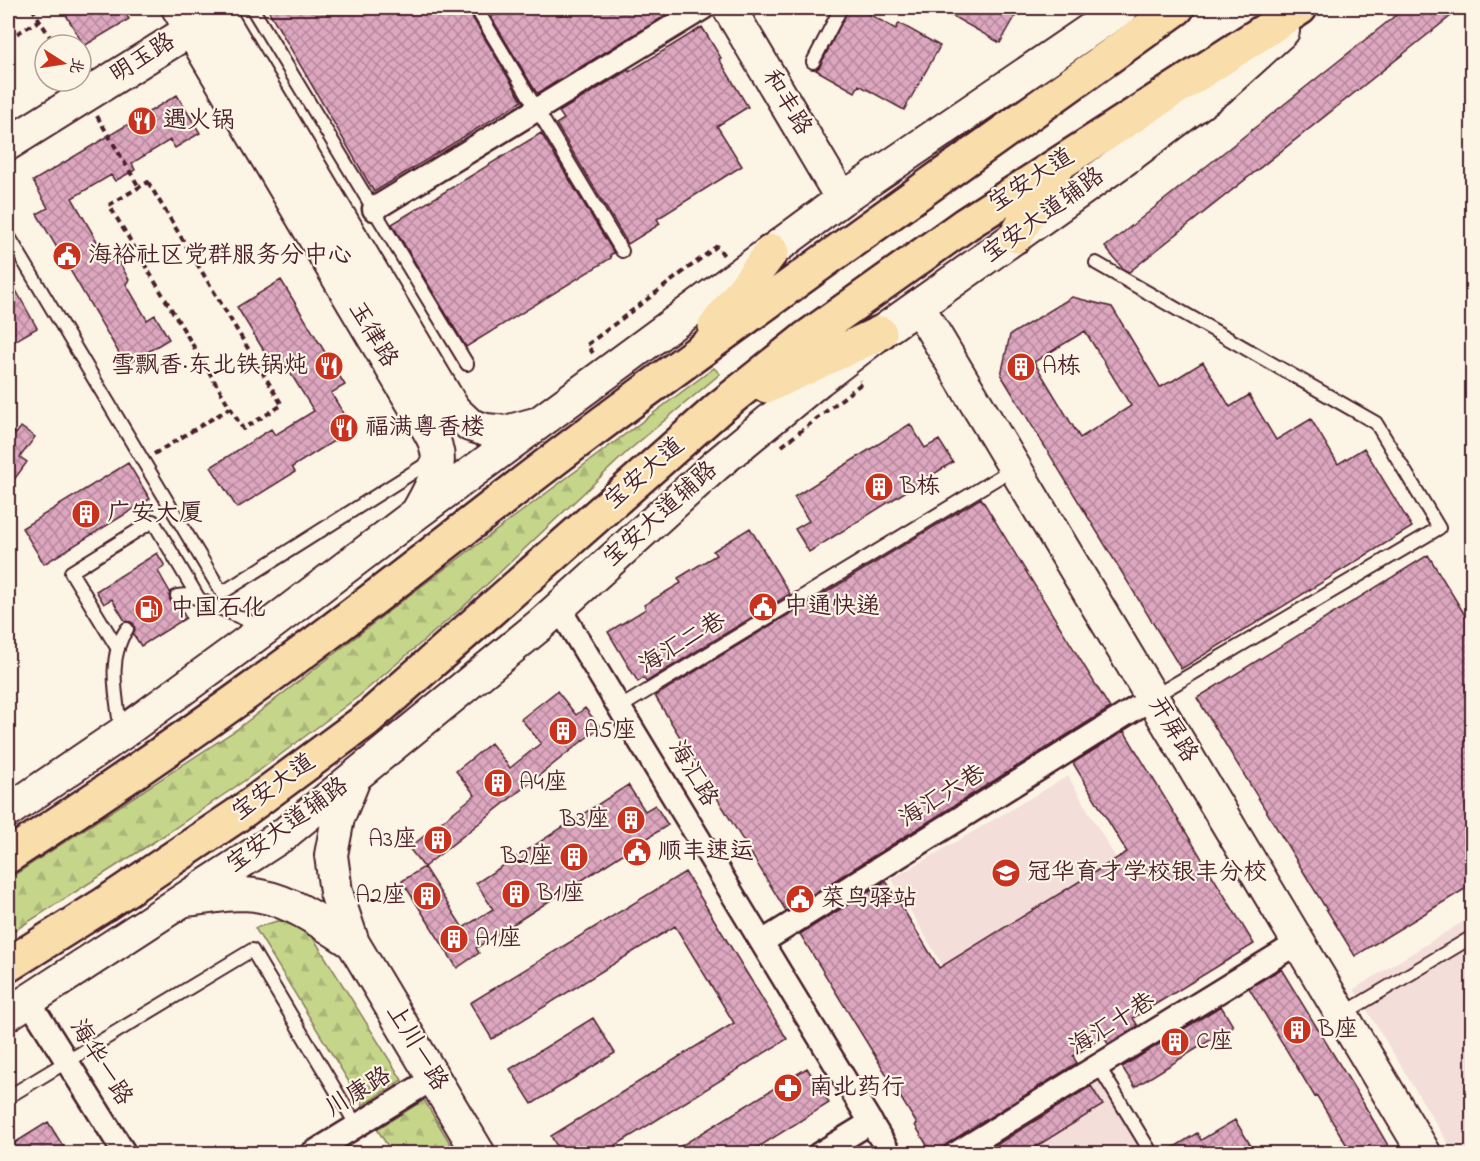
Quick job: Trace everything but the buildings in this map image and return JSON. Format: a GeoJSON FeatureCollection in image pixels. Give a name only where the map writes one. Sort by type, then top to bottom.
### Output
{"type":"FeatureCollection","features":[{"type":"Feature","properties":{"kind":"main road","name":"和丰路"},"geometry":{"type":"LineString","coordinates":[[729,8],[842,199]]}},
{"type":"Feature","properties":{"kind":"main road"},"geometry":{"type":"LineString","coordinates":[[8,811],[121,734],[266,628],[417,513],[842,199],[1122,8]]}},
{"type":"Feature","properties":{"kind":"main road"},"geometry":{"type":"LineString","coordinates":[[8,856],[185,738],[287,664],[493,505],[696,353],[1177,8]]}},
{"type":"Feature","properties":{"kind":"main road","name":"宝安大道"},"geometry":{"type":"LineString","coordinates":[[8,965],[114,898],[236,816],[366,720],[719,408],[805,339],[966,224],[1300,8]]}},
{"type":"Feature","properties":{"kind":"main road","name":"宝安大道辅路"},"geometry":{"type":"LineString","coordinates":[[18,1007],[283,835],[531,632],[716,465],[819,380],[880,333],[1132,154],[1220,88],[1309,8]]}},
{"type":"Feature","properties":{"kind":"main road","name":"明玉路"},"geometry":{"type":"LineString","coordinates":[[8,144],[185,19],[216,10]]}},
{"type":"Feature","properties":{"kind":"main road","name":"玉律路"},"geometry":{"type":"LineString","coordinates":[[216,10],[454,410],[470,425],[486,430],[506,432],[542,422]]}},
{"type":"Feature","properties":{"kind":"main road","name":"玉律路"},"geometry":{"type":"LineString","coordinates":[[185,19],[437,447]]}},
{"type":"Feature","properties":{"kind":"main road"},"geometry":{"type":"LineString","coordinates":[[1016,236],[1057,165]]}},
{"type":"Feature","properties":{"kind":"main road"},"geometry":{"type":"LineString","coordinates":[[696,353],[772,251]]}},
{"type":"Feature","properties":{"kind":"main road","name":"开屏路"},"geometry":{"type":"LineString","coordinates":[[918,306],[1425,1154]]}},
{"type":"Feature","properties":{"kind":"main road"},"geometry":{"type":"LineString","coordinates":[[719,408],[880,333]]}},
{"type":"Feature","properties":{"kind":"main road"},"geometry":{"type":"LineString","coordinates":[[417,513],[433,485],[438,468],[437,447]]}},
{"type":"Feature","properties":{"kind":"main road","name":"上川一路"},"geometry":{"type":"LineString","coordinates":[[356,776],[338,818],[331,855],[336,892],[353,943],[480,1154]]}},
{"type":"Feature","properties":{"kind":"main road"},"geometry":{"type":"LineString","coordinates":[[8,845],[57,824]]}},
{"type":"Feature","properties":{"kind":"main road","name":"上川一路"},"geometry":{"type":"LineString","coordinates":[[182,900],[243,894],[273,899],[302,910],[353,943]]}},
{"type":"Feature","properties":{"kind":"street"},"geometry":{"type":"LineString","coordinates":[[374,210],[703,8]]}},
{"type":"Feature","properties":{"kind":"street","name":"海汇路"},"geometry":{"type":"LineString","coordinates":[[559,608],[890,1154]]}},
{"type":"Feature","properties":{"kind":"street","name":"海汇六巷"},"geometry":{"type":"LineString","coordinates":[[762,942],[1152,698]]}},
{"type":"Feature","properties":{"kind":"street","name":"海汇十巷"},"geometry":{"type":"LineString","coordinates":[[955,1154],[1299,942]]}},
{"type":"Feature","properties":{"kind":"street","name":"海华一路"},"geometry":{"type":"LineString","coordinates":[[18,1007],[67,1061],[124,1154]]}},
{"type":"Feature","properties":{"kind":"street","name":"川康路"},"geometry":{"type":"LineString","coordinates":[[311,1154],[434,1078]]}},
{"type":"Feature","properties":{"kind":"street"},"geometry":{"type":"LineString","coordinates":[[819,1154],[871,1122]]}},
{"type":"Feature","properties":{"kind":"lane"},"geometry":{"type":"LineString","coordinates":[[252,8],[467,364]]}},
{"type":"Feature","properties":{"kind":"lane"},"geometry":{"type":"LineString","coordinates":[[476,8],[622,251]]}},
{"type":"Feature","properties":{"kind":"lane"},"geometry":{"type":"LineString","coordinates":[[813,62],[842,8]]}},
{"type":"Feature","properties":{"kind":"lane"},"geometry":{"type":"LineString","coordinates":[[8,235],[222,593],[423,466],[437,447]]}},
{"type":"Feature","properties":{"kind":"lane"},"geometry":{"type":"LineString","coordinates":[[1096,263],[1376,423],[1438,528],[1152,698]]}},
{"type":"Feature","properties":{"kind":"lane","name":"海汇二巷"},"geometry":{"type":"LineString","coordinates":[[619,708],[1015,468]]}},
{"type":"Feature","properties":{"kind":"lane"},"geometry":{"type":"LineString","coordinates":[[118,649],[71,572],[153,521],[200,599]]}},
{"type":"Feature","properties":{"kind":"lane"},"geometry":{"type":"LineString","coordinates":[[177,596],[187,595],[200,599],[266,628]]}},
{"type":"Feature","properties":{"kind":"lane"},"geometry":{"type":"LineString","coordinates":[[121,734],[114,670],[118,649],[127,629]]}},
{"type":"Feature","properties":{"kind":"lane"},"geometry":{"type":"LineString","coordinates":[[1342,1014],[1473,937]]}},
{"type":"Feature","properties":{"kind":"lane"},"geometry":{"type":"LineString","coordinates":[[8,1097],[252,950],[357,1126]]}},
{"type":"Feature","properties":{"kind":"lane"},"geometry":{"type":"LineString","coordinates":[[1098,1065],[1152,1154]]}},
{"type":"Feature","properties":{"kind":"path"},"geometry":{"type":"LineString","coordinates":[[32,8],[48,33]]}},
{"type":"Feature","properties":{"kind":"path"},"geometry":{"type":"LineString","coordinates":[[8,39],[40,20]]}},
{"type":"Feature","properties":{"kind":"path"},"geometry":{"type":"LineString","coordinates":[[93,111],[139,187]]}},
{"type":"Feature","properties":{"kind":"path"},"geometry":{"type":"LineString","coordinates":[[148,182],[282,405],[243,429],[230,408],[109,205],[148,182]]}},
{"type":"Feature","properties":{"kind":"path"},"geometry":{"type":"LineString","coordinates":[[595,356],[586,345],[717,246],[726,258]]}},
{"type":"Feature","properties":{"kind":"path"},"geometry":{"type":"LineString","coordinates":[[781,447],[855,388]]}},
{"type":"Feature","properties":{"kind":"path"},"geometry":{"type":"LineString","coordinates":[[142,461],[230,408]]}},
{"type":"Feature","properties":{"kind":"shaded area","name":"冠华育才学校银丰分校"},"geometry":{"type":"Polygon","coordinates":[[[1068,776],[1121,867],[945,970],[892,879],[1068,776]]]}},
{"type":"Feature","properties":{"kind":"shaded area"},"geometry":{"type":"Polygon","coordinates":[[[1472,916],[1472,1153],[1454,1153],[1354,989],[1472,916]]]}},
{"type":"Feature","properties":{"kind":"shaded area"},"geometry":{"type":"Polygon","coordinates":[[[1099,1066],[1152,1154],[956,1154],[1099,1066]]]}},
{"type":"Feature","properties":{"kind":"green space"},"geometry":{"type":"Polygon","coordinates":[[[714,368],[720,374],[628,451],[463,607],[359,696],[260,770],[163,836],[8,935],[8,879],[236,730],[407,597],[714,368]]]}},
{"type":"Feature","properties":{"kind":"green space"},"geometry":{"type":"Polygon","coordinates":[[[277,921],[307,928],[402,1080],[363,1105],[255,928],[277,921]]]}},
{"type":"Feature","properties":{"kind":"green space"},"geometry":{"type":"Polygon","coordinates":[[[424,1100],[456,1153],[392,1153],[377,1129],[424,1100]]]}},
{"type":"Feature","properties":{"kind":"place","name":"遇火锅"},"geometry":{"type":"Point","coordinates":[142,121]}},
{"type":"Feature","properties":{"kind":"place","name":"海裕社区党群服务分中心"},"geometry":{"type":"Point","coordinates":[67,256]}},
{"type":"Feature","properties":{"kind":"place","name":"雪飘香·东北铁锅炖"},"geometry":{"type":"Point","coordinates":[329,366]}},
{"type":"Feature","properties":{"kind":"place","name":"A栋"},"geometry":{"type":"Point","coordinates":[1021,367]}},
{"type":"Feature","properties":{"kind":"place","name":"福满粤香楼"},"geometry":{"type":"Point","coordinates":[344,428]}},
{"type":"Feature","properties":{"kind":"place","name":"B栋"},"geometry":{"type":"Point","coordinates":[879,487]}},
{"type":"Feature","properties":{"kind":"place","name":"广安大厦"},"geometry":{"type":"Point","coordinates":[86,514]}},
{"type":"Feature","properties":{"kind":"place","name":"中通快递"},"geometry":{"type":"Point","coordinates":[763,607]}},
{"type":"Feature","properties":{"kind":"place","name":"中国石化"},"geometry":{"type":"Point","coordinates":[149,609]}},
{"type":"Feature","properties":{"kind":"place","name":"A5座"},"geometry":{"type":"Point","coordinates":[563,731]}},
{"type":"Feature","properties":{"kind":"place","name":"A4座"},"geometry":{"type":"Point","coordinates":[498,783]}},
{"type":"Feature","properties":{"kind":"place","name":"B3座"},"geometry":{"type":"Point","coordinates":[631,820]}},
{"type":"Feature","properties":{"kind":"place","name":"A3座"},"geometry":{"type":"Point","coordinates":[438,840]}},
{"type":"Feature","properties":{"kind":"place","name":"顺丰速运"},"geometry":{"type":"Point","coordinates":[637,852]}},
{"type":"Feature","properties":{"kind":"place","name":"B2座"},"geometry":{"type":"Point","coordinates":[574,857]}},
{"type":"Feature","properties":{"kind":"place","name":"冠华育才学校银丰分校"},"geometry":{"type":"Point","coordinates":[1006,873]}},
{"type":"Feature","properties":{"kind":"place","name":"B1座"},"geometry":{"type":"Point","coordinates":[516,894]}},
{"type":"Feature","properties":{"kind":"place","name":"A2座"},"geometry":{"type":"Point","coordinates":[427,896]}},
{"type":"Feature","properties":{"kind":"place","name":"菜鸟驿站"},"geometry":{"type":"Point","coordinates":[800,899]}},
{"type":"Feature","properties":{"kind":"place","name":"A1座"},"geometry":{"type":"Point","coordinates":[454,939]}},
{"type":"Feature","properties":{"kind":"place","name":"B座"},"geometry":{"type":"Point","coordinates":[1297,1030]}},
{"type":"Feature","properties":{"kind":"place","name":"C座"},"geometry":{"type":"Point","coordinates":[1175,1042]}},
{"type":"Feature","properties":{"kind":"place","name":"南北药行"},"geometry":{"type":"Point","coordinates":[788,1088]}}]}
